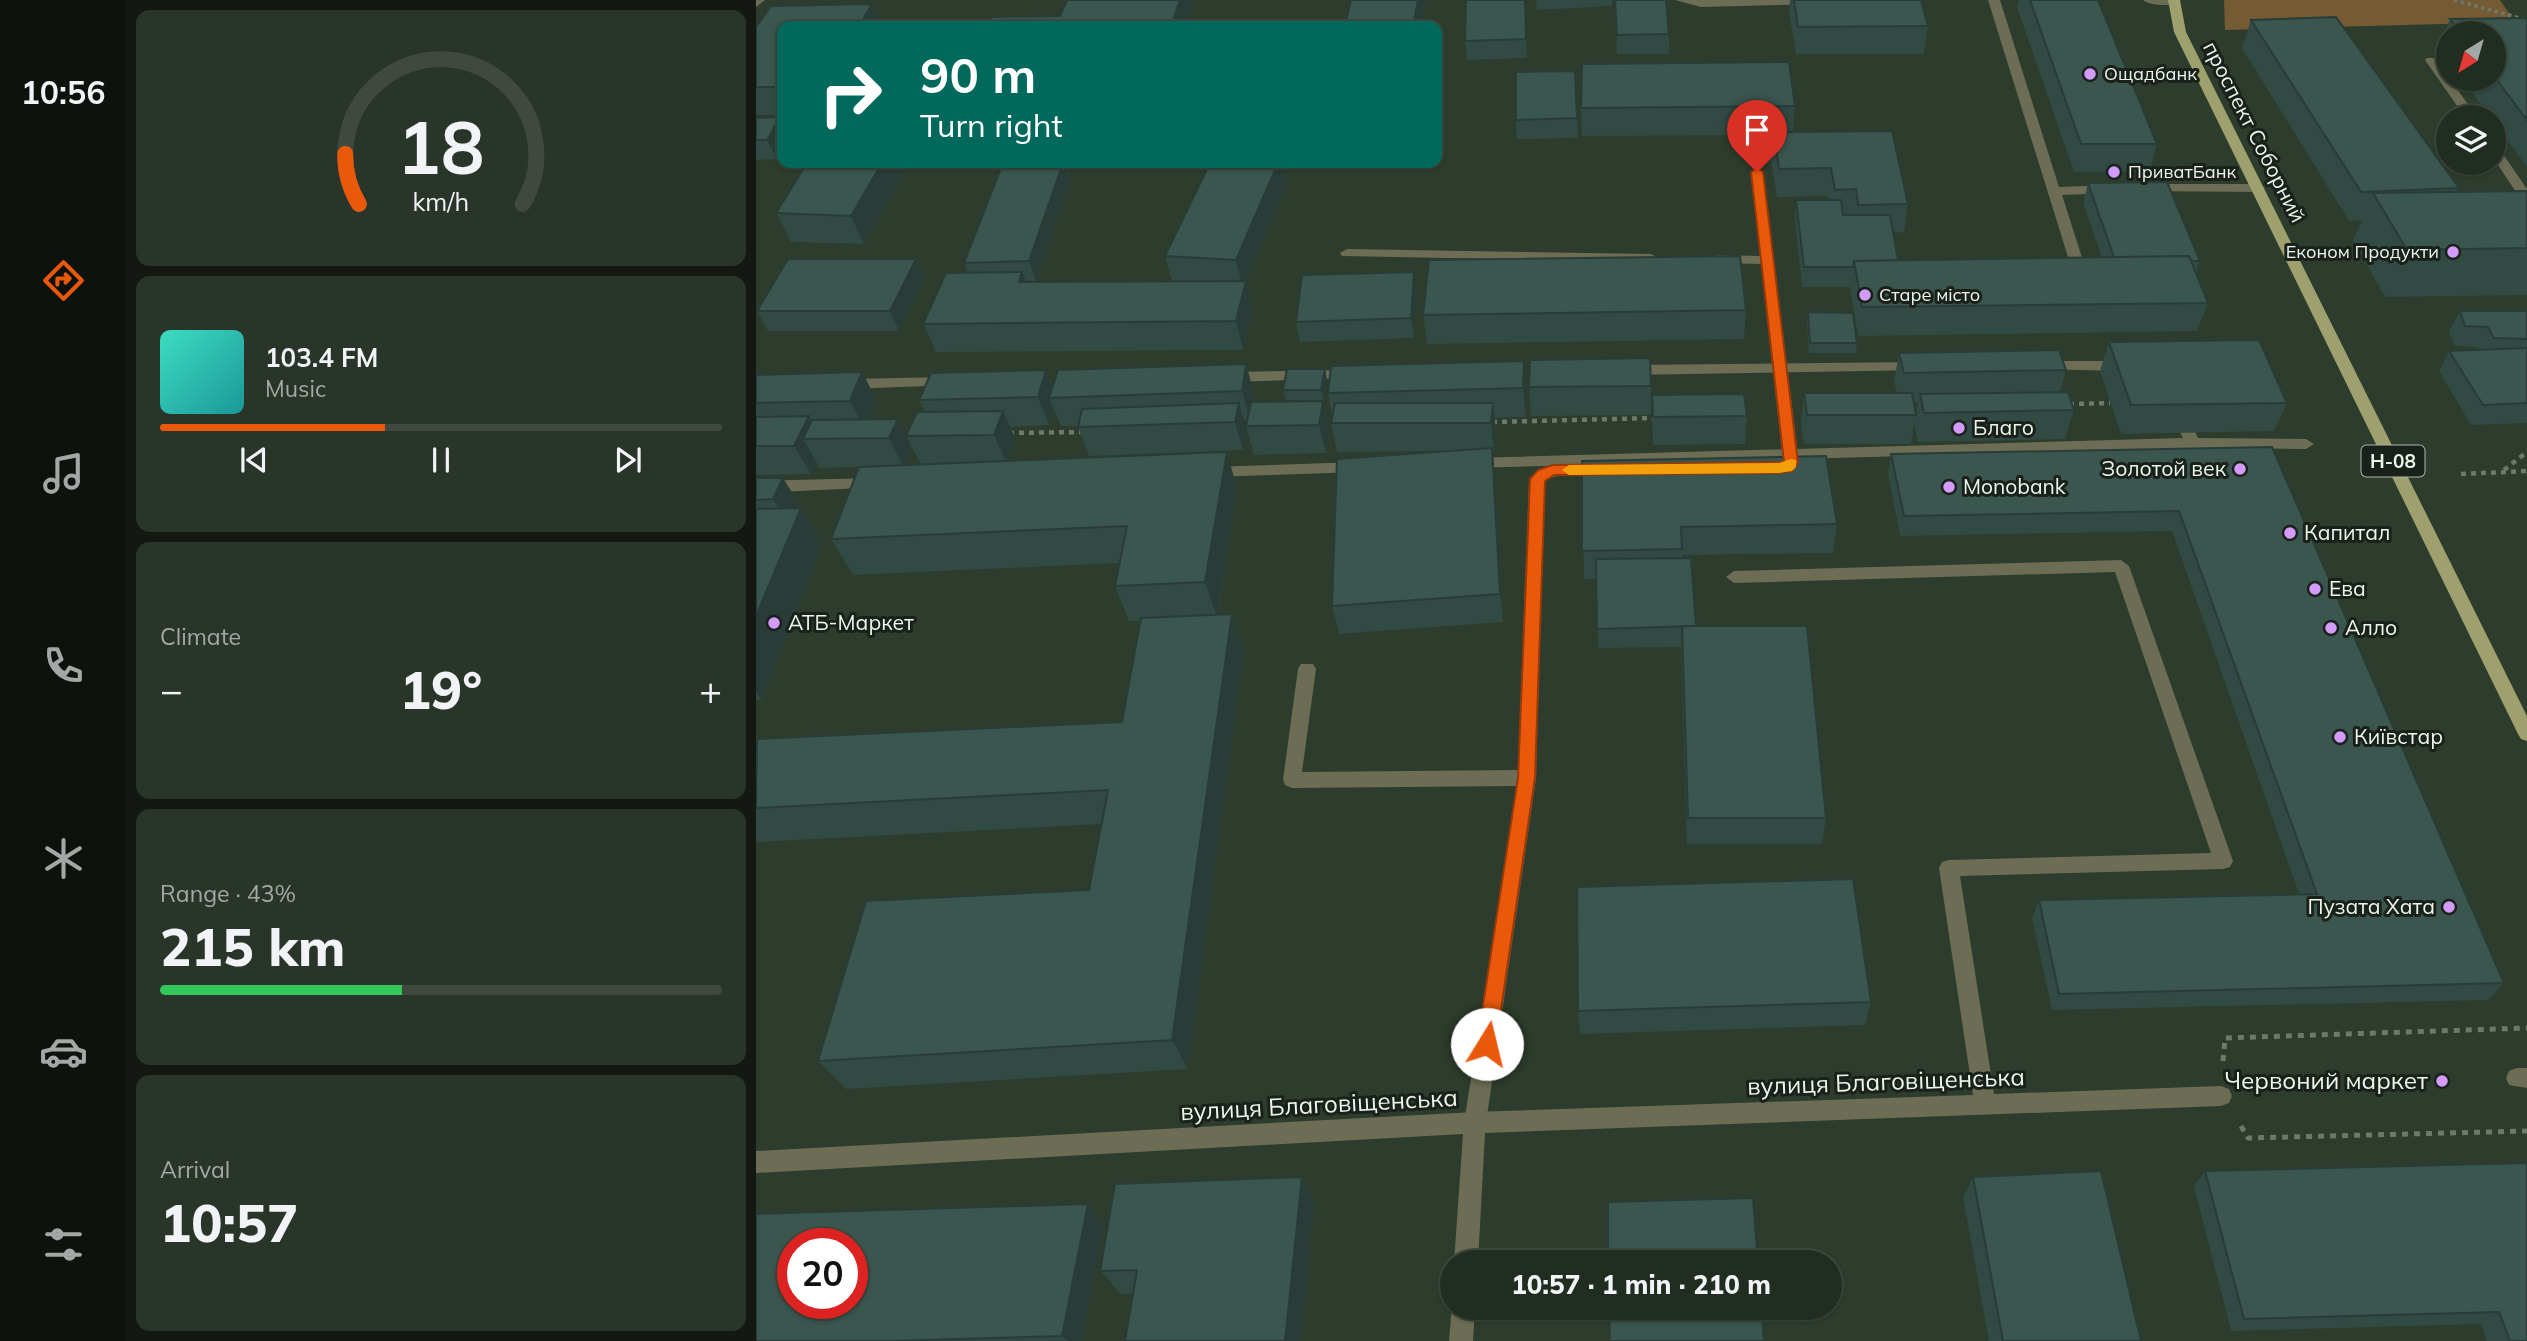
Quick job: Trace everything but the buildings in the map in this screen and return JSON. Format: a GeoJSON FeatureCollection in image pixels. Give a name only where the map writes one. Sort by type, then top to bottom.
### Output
{"type":"FeatureCollection","features":[{"type":"Feature","properties":{"kind":"main road","name":"проспект Соборний"},"geometry":{"type":"LineString","coordinates":[[2174,1],[2180,32],[2527,734]]}},
{"type":"Feature","properties":{"kind":"street"},"geometry":{"type":"LineString","coordinates":[[1681,0],[1701,4],[1830,1]]}},
{"type":"Feature","properties":{"kind":"street"},"geometry":{"type":"LineString","coordinates":[[1994,0],[2080,273]]}},
{"type":"Feature","properties":{"kind":"street"},"geometry":{"type":"LineString","coordinates":[[2149,0],[2174,1]]}},
{"type":"Feature","properties":{"kind":"street"},"geometry":{"type":"LineString","coordinates":[[2431,60],[2463,105]]}},
{"type":"Feature","properties":{"kind":"street"},"geometry":{"type":"LineString","coordinates":[[2506,167],[2527,198]]}},
{"type":"Feature","properties":{"kind":"street"},"geometry":{"type":"LineString","coordinates":[[1467,1250],[1475,1123],[1527,778],[1538,479],[1553,470],[1787,468],[1791,463],[1757,172]]}},
{"type":"Feature","properties":{"kind":"street"},"geometry":{"type":"LineString","coordinates":[[2054,191],[2259,188]]}},
{"type":"Feature","properties":{"kind":"street"},"geometry":{"type":"LineString","coordinates":[[1347,253],[1668,258]]}},
{"type":"Feature","properties":{"kind":"street"},"geometry":{"type":"LineString","coordinates":[[1696,259],[1766,260]]}},
{"type":"Feature","properties":{"kind":"street"},"geometry":{"type":"LineString","coordinates":[[2025,366],[2134,366]]}},
{"type":"Feature","properties":{"kind":"street"},"geometry":{"type":"LineString","coordinates":[[1613,370],[1929,367]]}},
{"type":"Feature","properties":{"kind":"street"},"geometry":{"type":"LineString","coordinates":[[1212,377],[1364,374]]}},
{"type":"Feature","properties":{"kind":"street"},"geometry":{"type":"LineString","coordinates":[[825,384],[963,382]]}},
{"type":"Feature","properties":{"kind":"street"},"geometry":{"type":"LineString","coordinates":[[1454,463],[2190,438],[2306,444]]}},
{"type":"Feature","properties":{"kind":"street"},"geometry":{"type":"LineString","coordinates":[[1189,472],[1371,466]]}},
{"type":"Feature","properties":{"kind":"street"},"geometry":{"type":"LineString","coordinates":[[756,487],[896,482]]}},
{"type":"Feature","properties":{"kind":"street"},"geometry":{"type":"LineString","coordinates":[[1734,577],[2121,566],[2223,860],[1949,868],[1985,1104]]}},
{"type":"Feature","properties":{"kind":"street"},"geometry":{"type":"LineString","coordinates":[[1307,669],[1292,780],[1527,778]]}},
{"type":"Feature","properties":{"kind":"street","name":"вулиця Благовіщенська"},"geometry":{"type":"LineString","coordinates":[[756,1162],[1475,1123],[2221,1096]]}},
{"type":"Feature","properties":{"kind":"street"},"geometry":{"type":"LineString","coordinates":[[1461,1341],[1462,1320]]}},
{"type":"Feature","properties":{"kind":"path"},"geometry":{"type":"LineString","coordinates":[[2454,0],[2527,20]]}},
{"type":"Feature","properties":{"kind":"path"},"geometry":{"type":"LineString","coordinates":[[2056,405],[2110,403]]}},
{"type":"Feature","properties":{"kind":"path"},"geometry":{"type":"LineString","coordinates":[[1485,422],[1663,418]]}},
{"type":"Feature","properties":{"kind":"path"},"geometry":{"type":"LineString","coordinates":[[1000,434],[1095,431]]}},
{"type":"Feature","properties":{"kind":"path"},"geometry":{"type":"LineString","coordinates":[[2503,471],[2527,452]]}},
{"type":"Feature","properties":{"kind":"path"},"geometry":{"type":"LineString","coordinates":[[2460,474],[2527,471]]}},
{"type":"Feature","properties":{"kind":"path"},"geometry":{"type":"LineString","coordinates":[[2527,1028],[2225,1038],[2221,1096],[2248,1138],[2527,1131]]}},
{"type":"Feature","properties":{"kind":"shaded area"},"geometry":{"type":"Polygon","coordinates":[[[2224,0],[2500,0],[2515,22],[2436,21],[2436,24],[2225,30],[2224,0]]]}},
{"type":"Feature","properties":{"kind":"slow traffic"},"geometry":{"type":"LineString","coordinates":[[1569,470],[1787,468],[1791,464]]}},
{"type":"Feature","properties":{"kind":"place","name":"Ощадбанк"},"geometry":{"type":"Point","coordinates":[2090,74]}},
{"type":"Feature","properties":{"kind":"place","name":"ПриватБанк"},"geometry":{"type":"Point","coordinates":[2114,172]}},
{"type":"Feature","properties":{"kind":"place","name":"Економ Продукти"},"geometry":{"type":"Point","coordinates":[2453,252]}},
{"type":"Feature","properties":{"kind":"place","name":"Старе мiсто"},"geometry":{"type":"Point","coordinates":[1865,295]}},
{"type":"Feature","properties":{"kind":"place","name":"Благо"},"geometry":{"type":"Point","coordinates":[1959,428]}},
{"type":"Feature","properties":{"kind":"place","name":"Золотой век"},"geometry":{"type":"Point","coordinates":[2240,469]}},
{"type":"Feature","properties":{"kind":"place","name":"Monobank"},"geometry":{"type":"Point","coordinates":[1949,487]}},
{"type":"Feature","properties":{"kind":"place","name":"Капитал"},"geometry":{"type":"Point","coordinates":[2290,533]}},
{"type":"Feature","properties":{"kind":"place","name":"Ева"},"geometry":{"type":"Point","coordinates":[2315,589]}},
{"type":"Feature","properties":{"kind":"place","name":"АТБ-Маркет"},"geometry":{"type":"Point","coordinates":[774,623]}},
{"type":"Feature","properties":{"kind":"place","name":"Алло"},"geometry":{"type":"Point","coordinates":[2331,628]}},
{"type":"Feature","properties":{"kind":"place","name":"Київстар"},"geometry":{"type":"Point","coordinates":[2340,737]}},
{"type":"Feature","properties":{"kind":"place","name":"Пузата Хата"},"geometry":{"type":"Point","coordinates":[2449,907]}},
{"type":"Feature","properties":{"kind":"place","name":"Червоний маркет"},"geometry":{"type":"Point","coordinates":[2442,1081]}},
{"type":"Feature","properties":{"kind":"route"},"geometry":{"type":"LineString","coordinates":[[1487,1044],[1527,778],[1538,479],[1553,470],[1787,468],[1791,463],[1757,172]]}}]}
